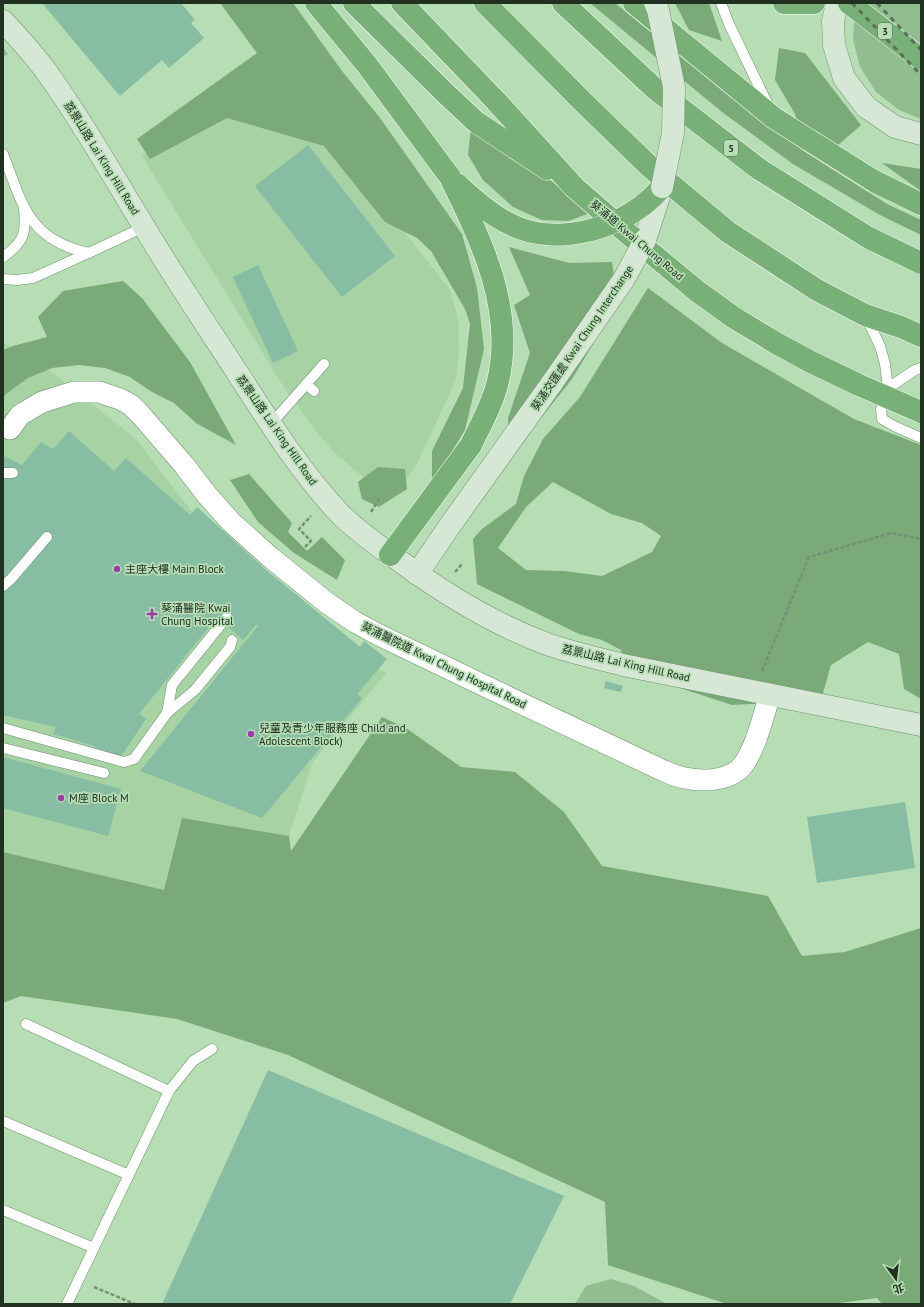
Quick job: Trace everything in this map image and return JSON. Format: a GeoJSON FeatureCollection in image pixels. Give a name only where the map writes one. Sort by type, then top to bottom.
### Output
{"type":"FeatureCollection","features":[{"type":"Feature","properties":{"kind":"highway"},"geometry":{"type":"LineString","coordinates":[[316,3],[366,65],[450,177],[472,198],[513,225],[535,232],[557,234],[581,233],[619,220],[636,212],[650,201],[662,187]]}},
{"type":"Feature","properties":{"kind":"highway"},"geometry":{"type":"LineString","coordinates":[[354,3],[476,122],[574,187]]}},
{"type":"Feature","properties":{"kind":"highway","name":"葵涌道 Kwai Chung Road"},"geometry":{"type":"LineString","coordinates":[[402,3],[496,101],[574,187],[697,291],[733,317],[811,362],[921,412]]}},
{"type":"Feature","properties":{"kind":"highway"},"geometry":{"type":"LineString","coordinates":[[485,3],[650,167],[728,232],[817,290],[865,315],[901,327],[921,336]]}},
{"type":"Feature","properties":{"kind":"highway","name":"5"},"geometry":{"type":"LineString","coordinates":[[563,3],[654,88],[759,169],[869,238],[921,263]]}},
{"type":"Feature","properties":{"kind":"highway"},"geometry":{"type":"LineString","coordinates":[[634,3],[774,118],[874,181],[921,204]]}},
{"type":"Feature","properties":{"kind":"highway"},"geometry":{"type":"LineString","coordinates":[[784,3],[814,3]]}},
{"type":"Feature","properties":{"kind":"highway","name":"3"},"geometry":{"type":"LineString","coordinates":[[849,3],[921,58]]}},
{"type":"Feature","properties":{"kind":"highway"},"geometry":{"type":"LineString","coordinates":[[390,554],[471,445],[488,411],[498,381],[503,349],[501,311],[493,278],[479,240],[450,177]]}},
{"type":"Feature","properties":{"kind":"main road","name":"葵涌交匯處 Kwai Chung Interchange"},"geometry":{"type":"LineString","coordinates":[[417,574],[624,279],[644,240],[662,187],[673,133],[674,86],[658,10],[655,3]]}},
{"type":"Feature","properties":{"kind":"main road"},"geometry":{"type":"LineString","coordinates":[[836,3],[833,21],[834,45],[844,78],[866,107],[895,127],[921,134]]}},
{"type":"Feature","properties":{"kind":"main road","name":"荔景山路 Lai King Hill Road"},"geometry":{"type":"LineString","coordinates":[[3,21],[48,74],[83,126],[144,227],[271,424],[308,478],[344,517],[390,554],[417,574],[484,615],[517,632],[584,656],[921,725]]}},
{"type":"Feature","properties":{"kind":"street","name":"葵涌醫院道 Kwai Chung Hospital Road"},"geometry":{"type":"LineString","coordinates":[[10,429],[20,415],[42,402],[74,392],[99,392],[132,405],[231,522],[270,557],[327,603],[355,622],[379,635],[664,771],[685,778],[701,780],[718,779],[733,774],[742,766],[752,751],[770,695]]}},
{"type":"Feature","properties":{"kind":"lane"},"geometry":{"type":"LineString","coordinates":[[721,3],[729,24],[774,118]]}},
{"type":"Feature","properties":{"kind":"lane"},"geometry":{"type":"LineString","coordinates":[[3,154],[24,208],[33,222],[58,243],[73,250],[89,253]]}},
{"type":"Feature","properties":{"kind":"lane"},"geometry":{"type":"LineString","coordinates":[[3,257],[14,249],[23,237],[26,223],[24,208]]}},
{"type":"Feature","properties":{"kind":"lane"},"geometry":{"type":"LineString","coordinates":[[3,279],[17,280],[33,278],[144,227]]}},
{"type":"Feature","properties":{"kind":"lane"},"geometry":{"type":"LineString","coordinates":[[865,315],[880,346],[885,364],[888,388],[881,409],[882,419],[921,438]]}},
{"type":"Feature","properties":{"kind":"lane"},"geometry":{"type":"LineString","coordinates":[[271,424],[310,387],[324,364]]}},
{"type":"Feature","properties":{"kind":"lane"},"geometry":{"type":"LineString","coordinates":[[888,388],[915,370],[921,368]]}},
{"type":"Feature","properties":{"kind":"lane"},"geometry":{"type":"LineString","coordinates":[[3,586],[47,538]]}},
{"type":"Feature","properties":{"kind":"lane"},"geometry":{"type":"LineString","coordinates":[[167,713],[172,685],[227,617]]}},
{"type":"Feature","properties":{"kind":"lane"},"geometry":{"type":"LineString","coordinates":[[3,728],[124,762],[134,759],[167,713],[194,690],[230,647],[232,640]]}},
{"type":"Feature","properties":{"kind":"lane"},"geometry":{"type":"LineString","coordinates":[[3,748],[104,773]]}},
{"type":"Feature","properties":{"kind":"lane"},"geometry":{"type":"LineString","coordinates":[[26,1024],[169,1091]]}},
{"type":"Feature","properties":{"kind":"lane"},"geometry":{"type":"LineString","coordinates":[[67,1304],[169,1091],[193,1061],[212,1049]]}},
{"type":"Feature","properties":{"kind":"lane"},"geometry":{"type":"LineString","coordinates":[[3,1121],[129,1175]]}},
{"type":"Feature","properties":{"kind":"lane"},"geometry":{"type":"LineString","coordinates":[[3,1210],[94,1248]]}},
{"type":"Feature","properties":{"kind":"path"},"geometry":{"type":"LineString","coordinates":[[305,546],[311,541],[299,529],[314,513]]}},
{"type":"Feature","properties":{"kind":"path"},"geometry":{"type":"LineString","coordinates":[[764,668],[809,557],[891,533],[921,539]]}},
{"type":"Feature","properties":{"kind":"path"},"geometry":{"type":"LineString","coordinates":[[79,1280],[134,1304]]}},
{"type":"Feature","properties":{"kind":"shaded area"},"geometry":{"type":"Polygon","coordinates":[[[220,3],[293,3],[342,71],[380,118],[462,234],[477,288],[484,349],[465,430],[432,484],[432,451],[463,388],[470,324],[465,309],[431,251],[417,238],[385,222],[324,146],[227,118],[150,159],[137,139],[257,53],[220,3]]]}},
{"type":"Feature","properties":{"kind":"shaded area"},"geometry":{"type":"Polygon","coordinates":[[[590,3],[615,3],[729,96],[805,152],[887,204],[921,220],[921,235],[880,215],[793,164],[722,112],[590,3]]]}},
{"type":"Feature","properties":{"kind":"shaded area"},"geometry":{"type":"Polygon","coordinates":[[[675,3],[709,3],[722,41],[689,30],[675,3]]]}},
{"type":"Feature","properties":{"kind":"shaded area"},"geometry":{"type":"Polygon","coordinates":[[[857,3],[921,3],[921,119],[899,110],[876,92],[860,67],[853,39],[855,9],[857,3]]]}},
{"type":"Feature","properties":{"kind":"shaded area"},"geometry":{"type":"Polygon","coordinates":[[[779,48],[805,53],[861,125],[822,159],[806,150],[795,114],[775,80],[779,48]]]}},
{"type":"Feature","properties":{"kind":"shaded area"},"geometry":{"type":"Polygon","coordinates":[[[280,73],[450,290],[458,319],[459,350],[456,380],[416,466],[405,480],[376,488],[335,453],[315,430],[280,381],[142,156],[280,73]]]}},
{"type":"Feature","properties":{"kind":"shaded area"},"geometry":{"type":"Polygon","coordinates":[[[471,128],[544,175],[590,213],[568,221],[542,220],[513,207],[483,180],[468,155],[471,128]]]}},
{"type":"Feature","properties":{"kind":"shaded area"},"geometry":{"type":"Polygon","coordinates":[[[882,163],[921,169],[921,191],[882,163]]]}},
{"type":"Feature","properties":{"kind":"shaded area"},"geometry":{"type":"Polygon","coordinates":[[[509,247],[569,263],[612,262],[618,302],[572,379],[510,457],[508,418],[530,353],[514,305],[530,295],[509,247]]]}},
{"type":"Feature","properties":{"kind":"shaded area"},"geometry":{"type":"Polygon","coordinates":[[[123,281],[142,298],[190,362],[236,445],[196,423],[174,403],[152,392],[130,377],[105,368],[79,365],[52,368],[28,378],[3,397],[3,350],[47,337],[38,317],[63,291],[123,281]]]}},
{"type":"Feature","properties":{"kind":"shaded area"},"geometry":{"type":"Polygon","coordinates":[[[648,288],[722,343],[800,388],[854,419],[921,445],[921,699],[904,689],[899,654],[868,642],[831,665],[821,700],[732,705],[625,670],[621,650],[602,640],[579,634],[477,584],[473,539],[482,529],[516,504],[524,476],[543,439],[580,397],[648,288]],[[553,482],[526,507],[498,548],[526,570],[564,571],[602,576],[652,552],[661,536],[642,523],[611,514],[553,482]]]}},
{"type":"Feature","properties":{"kind":"shaded area","name":"葵涌醫院 Kwai Chung Hospital"},"geometry":{"type":"Polygon","coordinates":[[[3,343],[31,356],[136,439],[202,525],[373,666],[386,673],[312,763],[289,836],[182,818],[164,890],[3,852],[3,343]]]}},
{"type":"Feature","properties":{"kind":"shaded area"},"geometry":{"type":"Polygon","coordinates":[[[378,467],[405,469],[407,489],[379,507],[362,499],[358,482],[378,467]]]}},
{"type":"Feature","properties":{"kind":"shaded area"},"geometry":{"type":"Polygon","coordinates":[[[249,474],[292,523],[288,532],[307,551],[322,537],[345,560],[337,580],[294,553],[258,522],[230,480],[249,474]]]}},
{"type":"Feature","properties":{"kind":"shaded area"},"geometry":{"type":"Polygon","coordinates":[[[382,717],[406,728],[461,767],[515,772],[564,812],[602,866],[768,896],[802,956],[845,952],[921,928],[921,1304],[882,1304],[877,1298],[832,1304],[727,1304],[608,1265],[605,1202],[288,1055],[177,1019],[21,996],[3,1003],[3,852],[164,890],[182,818],[289,836],[291,851],[382,717]]]}},
{"type":"Feature","properties":{"kind":"shaded area"},"geometry":{"type":"Polygon","coordinates":[[[611,1279],[634,1286],[667,1304],[575,1304],[586,1286],[611,1279]]]}},
{"type":"Feature","properties":{"kind":"building"},"geometry":{"type":"Polygon","coordinates":[[[42,3],[181,3],[195,20],[191,23],[204,38],[169,68],[162,60],[120,96],[42,3]]]}},
{"type":"Feature","properties":{"kind":"building"},"geometry":{"type":"Polygon","coordinates":[[[3,47],[8,54],[5,56],[3,54],[3,47]]]}},
{"type":"Feature","properties":{"kind":"building"},"geometry":{"type":"Polygon","coordinates":[[[308,145],[395,256],[342,297],[255,186],[308,145]]]}},
{"type":"Feature","properties":{"kind":"building"},"geometry":{"type":"Polygon","coordinates":[[[258,265],[298,351],[273,363],[233,277],[258,265]]]}},
{"type":"Feature","properties":{"kind":"building","name":"葵涌醫院 Kwai Chung Hospital"},"geometry":{"type":"Polygon","coordinates":[[[69,431],[114,471],[126,458],[190,515],[197,507],[265,569],[360,647],[364,641],[387,659],[357,694],[362,698],[262,818],[140,771],[258,626],[256,625],[243,640],[217,617],[139,714],[146,719],[118,761],[91,745],[53,734],[56,727],[3,715],[3,455],[22,465],[41,442],[53,449],[69,431]]]}},
{"type":"Feature","properties":{"kind":"building"},"geometry":{"type":"Polygon","coordinates":[[[606,681],[623,686],[621,692],[604,688],[606,681]]]}},
{"type":"Feature","properties":{"kind":"building","name":"M座 Block M"},"geometry":{"type":"Polygon","coordinates":[[[3,757],[121,789],[108,836],[3,808],[3,757]]]}},
{"type":"Feature","properties":{"kind":"building"},"geometry":{"type":"Polygon","coordinates":[[[905,802],[915,868],[817,883],[807,817],[905,802]]]}},
{"type":"Feature","properties":{"kind":"building"},"geometry":{"type":"Polygon","coordinates":[[[268,1070],[564,1196],[510,1304],[162,1304],[268,1070]]]}},
{"type":"Feature","properties":{"kind":"railway"},"geometry":{"type":"LineString","coordinates":[[852,3],[921,75]]}},
{"type":"Feature","properties":{"kind":"railway"},"geometry":{"type":"LineString","coordinates":[[877,3],[921,50]]}},
{"type":"Feature","properties":{"kind":"place","name":"主座大樓 Main Block"},"geometry":{"type":"Point","coordinates":[117,569]}},
{"type":"Feature","properties":{"kind":"place","name":"葵涌醫院 Kwai Chung Hospital"},"geometry":{"type":"Point","coordinates":[152,614]}},
{"type":"Feature","properties":{"kind":"place","name":"兒童及青少年服務座 Child and Adolescent Block)"},"geometry":{"type":"Point","coordinates":[251,734]}},
{"type":"Feature","properties":{"kind":"place","name":"M座 Block M"},"geometry":{"type":"Point","coordinates":[61,798]}}]}
